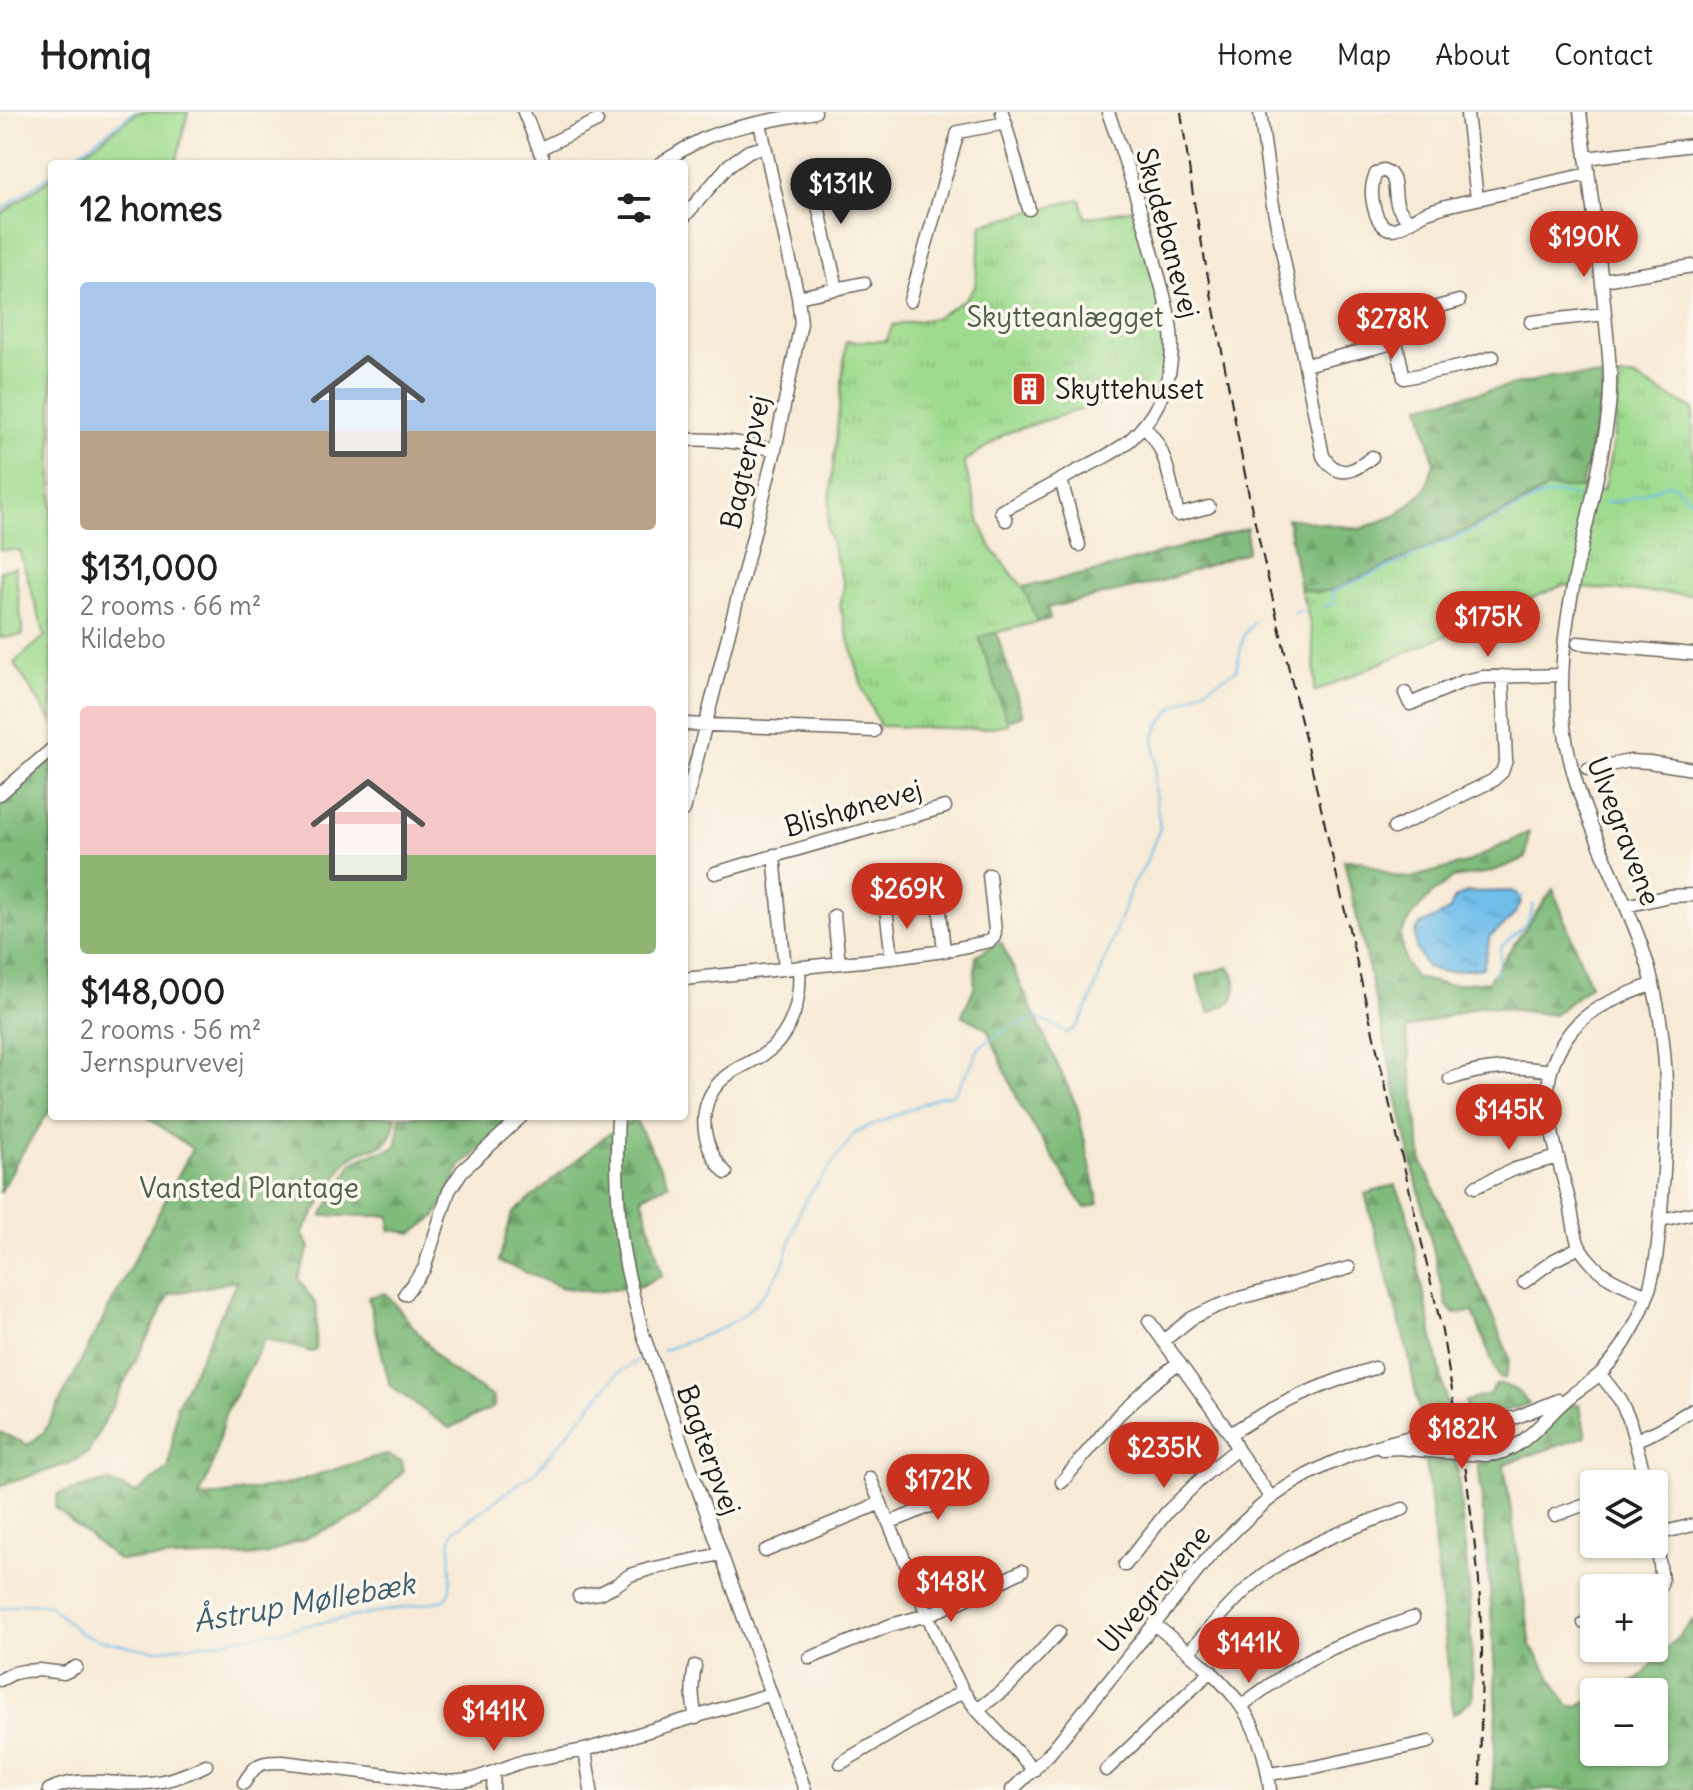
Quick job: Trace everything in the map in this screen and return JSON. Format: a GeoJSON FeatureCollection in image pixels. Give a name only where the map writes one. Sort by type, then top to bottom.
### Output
{"type":"FeatureCollection","features":[{"type":"Feature","properties":{"kind":"street"},"geometry":{"type":"LineString","coordinates":[[524,112],[543,160]]}},
{"type":"Feature","properties":{"kind":"street"},"geometry":{"type":"LineString","coordinates":[[667,160],[710,136],[815,112]]}},
{"type":"Feature","properties":{"kind":"street","name":"Skydebanevej"},"geometry":{"type":"LineString","coordinates":[[1006,520],[1001,511],[1109,455],[1127,442],[1154,412],[1168,377],[1172,340],[1167,305],[1146,226],[1108,112]]}},
{"type":"Feature","properties":{"kind":"street"},"geometry":{"type":"LineString","coordinates":[[1260,112],[1272,200],[1323,456],[1334,469],[1343,471],[1351,471],[1372,457]]}},
{"type":"Feature","properties":{"kind":"street","name":"Ulvegravene"},"geometry":{"type":"LineString","coordinates":[[1359,1452],[1398,1448],[1486,1455],[1511,1449],[1570,1396],[1600,1374],[1634,1327],[1654,1272],[1667,1135],[1667,1072],[1663,1032],[1643,949],[1586,811],[1572,768],[1563,716],[1566,624],[1608,414],[1611,379],[1602,280],[1580,112]]}},
{"type":"Feature","properties":{"kind":"street"},"geometry":{"type":"LineString","coordinates":[[1467,114],[1477,198]]}},
{"type":"Feature","properties":{"kind":"street"},"geometry":{"type":"LineString","coordinates":[[910,301],[958,132],[1004,117],[1029,209]]}},
{"type":"Feature","properties":{"kind":"street"},"geometry":{"type":"LineString","coordinates":[[539,149],[597,121]]}},
{"type":"Feature","properties":{"kind":"street","name":"Bagterpvej"},"geometry":{"type":"LineString","coordinates":[[688,793],[775,450],[801,323],[760,123]]}},
{"type":"Feature","properties":{"kind":"street"},"geometry":{"type":"LineString","coordinates":[[1586,158],[1693,145]]}},
{"type":"Feature","properties":{"kind":"street"},"geometry":{"type":"LineString","coordinates":[[688,212],[739,156],[765,147]]}},
{"type":"Feature","properties":{"kind":"street"},"geometry":{"type":"LineString","coordinates":[[1409,221],[1396,203],[1391,173],[1383,170],[1376,174],[1371,192],[1377,219],[1392,229],[1409,221],[1428,212],[1477,198],[1588,174]]}},
{"type":"Feature","properties":{"kind":"street"},"geometry":{"type":"LineString","coordinates":[[810,171],[837,289]]}},
{"type":"Feature","properties":{"kind":"street"},"geometry":{"type":"LineString","coordinates":[[1602,280],[1693,266]]}},
{"type":"Feature","properties":{"kind":"street"},"geometry":{"type":"LineString","coordinates":[[798,297],[864,283]]}},
{"type":"Feature","properties":{"kind":"street"},"geometry":{"type":"LineString","coordinates":[[1305,365],[1396,341],[1433,308],[1459,301]]}},
{"type":"Feature","properties":{"kind":"street"},"geometry":{"type":"LineString","coordinates":[[1531,322],[1605,314]]}},
{"type":"Feature","properties":{"kind":"street"},"geometry":{"type":"LineString","coordinates":[[1396,341],[1404,378],[1493,357]]}},
{"type":"Feature","properties":{"kind":"street"},"geometry":{"type":"LineString","coordinates":[[1143,427],[1152,433],[1162,453],[1178,515],[1209,507]]}},
{"type":"Feature","properties":{"kind":"street"},"geometry":{"type":"LineString","coordinates":[[688,440],[741,442],[775,450]]}},
{"type":"Feature","properties":{"kind":"street"},"geometry":{"type":"LineString","coordinates":[[1061,480],[1079,545]]}},
{"type":"Feature","properties":{"kind":"street"},"geometry":{"type":"LineString","coordinates":[[1578,643],[1693,654]]}},
{"type":"Feature","properties":{"kind":"street"},"geometry":{"type":"LineString","coordinates":[[1405,693],[1410,704],[1464,681],[1502,676],[1562,675]]}},
{"type":"Feature","properties":{"kind":"street"},"geometry":{"type":"LineString","coordinates":[[1394,828],[1492,781],[1502,772],[1506,760],[1502,676]]}},
{"type":"Feature","properties":{"kind":"street"},"geometry":{"type":"LineString","coordinates":[[688,724],[874,731]]}},
{"type":"Feature","properties":{"kind":"street"},"geometry":{"type":"LineString","coordinates":[[0,794],[48,752]]}},
{"type":"Feature","properties":{"kind":"street"},"geometry":{"type":"LineString","coordinates":[[1588,769],[1630,761],[1693,769]]}},
{"type":"Feature","properties":{"kind":"street","name":"Blishønevej"},"geometry":{"type":"LineString","coordinates":[[715,873],[945,807]]}},
{"type":"Feature","properties":{"kind":"street","name":"Blishønevej"},"geometry":{"type":"LineString","coordinates":[[774,855],[785,969]]}},
{"type":"Feature","properties":{"kind":"street"},"geometry":{"type":"LineString","coordinates":[[688,979],[892,958],[990,941],[995,931],[989,875]]}},
{"type":"Feature","properties":{"kind":"street"},"geometry":{"type":"LineString","coordinates":[[938,892],[944,951]]}},
{"type":"Feature","properties":{"kind":"street"},"geometry":{"type":"LineString","coordinates":[[1626,906],[1693,895]]}},
{"type":"Feature","properties":{"kind":"street"},"geometry":{"type":"LineString","coordinates":[[886,909],[892,958]]}},
{"type":"Feature","properties":{"kind":"street"},"geometry":{"type":"LineString","coordinates":[[834,916],[839,963]]}},
{"type":"Feature","properties":{"kind":"street"},"geometry":{"type":"LineString","coordinates":[[726,1173],[710,1153],[706,1141],[707,1103],[721,1081],[766,1053],[787,1029],[799,999],[799,967]]}},
{"type":"Feature","properties":{"kind":"street"},"geometry":{"type":"LineString","coordinates":[[1648,1295],[1598,1271],[1580,1247],[1558,1157],[1548,1089],[1557,1052],[1580,1020],[1605,1004],[1653,984]]}},
{"type":"Feature","properties":{"kind":"street"},"geometry":{"type":"LineString","coordinates":[[1450,1079],[1498,1067],[1551,1071]]}},
{"type":"Feature","properties":{"kind":"street"},"geometry":{"type":"LineString","coordinates":[[405,1294],[424,1269],[449,1191],[462,1171],[518,1120]]}},
{"type":"Feature","properties":{"kind":"street","name":"Bagterpvej"},"geometry":{"type":"LineString","coordinates":[[618,1120],[616,1168],[622,1238],[643,1334],[805,1790]]}},
{"type":"Feature","properties":{"kind":"street"},"geometry":{"type":"LineString","coordinates":[[1475,1187],[1515,1169],[1558,1157]]}},
{"type":"Feature","properties":{"kind":"street"},"geometry":{"type":"LineString","coordinates":[[1661,1220],[1693,1213]]}},
{"type":"Feature","properties":{"kind":"street"},"geometry":{"type":"LineString","coordinates":[[1524,1282],[1554,1260],[1580,1247]]}},
{"type":"Feature","properties":{"kind":"street"},"geometry":{"type":"LineString","coordinates":[[1163,1341],[1192,1318],[1215,1307],[1349,1268]]}},
{"type":"Feature","properties":{"kind":"street"},"geometry":{"type":"LineString","coordinates":[[1149,1321],[1230,1434],[1271,1498]]}},
{"type":"Feature","properties":{"kind":"street"},"geometry":{"type":"LineString","coordinates":[[1062,1482],[1120,1413],[1178,1363]]}},
{"type":"Feature","properties":{"kind":"street"},"geometry":{"type":"LineString","coordinates":[[1230,1434],[1288,1399],[1375,1368]]}},
{"type":"Feature","properties":{"kind":"street"},"geometry":{"type":"LineString","coordinates":[[1600,1374],[1620,1400],[1629,1419],[1643,1470]]}},
{"type":"Feature","properties":{"kind":"street","name":"Ulvegravene"},"geometry":{"type":"LineString","coordinates":[[1012,1790],[1034,1770],[1208,1558],[1271,1498],[1328,1464],[1388,1442],[1517,1417],[1570,1396]]}},
{"type":"Feature","properties":{"kind":"street"},"geometry":{"type":"LineString","coordinates":[[1636,1440],[1693,1409]]}},
{"type":"Feature","properties":{"kind":"street"},"geometry":{"type":"LineString","coordinates":[[1125,1565],[1167,1512],[1237,1449]]}},
{"type":"Feature","properties":{"kind":"street"},"geometry":{"type":"LineString","coordinates":[[870,1478],[944,1654],[963,1691],[1034,1770]]}},
{"type":"Feature","properties":{"kind":"street"},"geometry":{"type":"LineString","coordinates":[[889,1523],[975,1488]]}},
{"type":"Feature","properties":{"kind":"street"},"geometry":{"type":"LineString","coordinates":[[765,1551],[881,1503]]}},
{"type":"Feature","properties":{"kind":"street"},"geometry":{"type":"LineString","coordinates":[[1555,1515],[1580,1506]]}},
{"type":"Feature","properties":{"kind":"street"},"geometry":{"type":"LineString","coordinates":[[1189,1652],[1229,1606],[1280,1564],[1332,1535],[1403,1509]]}},
{"type":"Feature","properties":{"kind":"street"},"geometry":{"type":"LineString","coordinates":[[1668,1526],[1693,1525]]}},
{"type":"Feature","properties":{"kind":"street"},"geometry":{"type":"LineString","coordinates":[[579,1596],[600,1593],[630,1575],[650,1569],[721,1554]]}},
{"type":"Feature","properties":{"kind":"street"},"geometry":{"type":"LineString","coordinates":[[810,1658],[891,1625],[927,1615],[1022,1571]]}},
{"type":"Feature","properties":{"kind":"street"},"geometry":{"type":"LineString","coordinates":[[1242,1705],[1321,1653],[1413,1618]]}},
{"type":"Feature","properties":{"kind":"street"},"geometry":{"type":"LineString","coordinates":[[1154,1624],[1211,1671],[1242,1705],[1261,1742],[1270,1790]]}},
{"type":"Feature","properties":{"kind":"street"},"geometry":{"type":"LineString","coordinates":[[977,1710],[1010,1685],[1059,1632]]}},
{"type":"Feature","properties":{"kind":"street"},"geometry":{"type":"LineString","coordinates":[[695,1666],[691,1697],[696,1718]]}},
{"type":"Feature","properties":{"kind":"street"},"geometry":{"type":"LineString","coordinates":[[0,1680],[24,1671],[64,1673],[76,1667]]}},
{"type":"Feature","properties":{"kind":"street"},"geometry":{"type":"LineString","coordinates":[[1106,1770],[1211,1671]]}},
{"type":"Feature","properties":{"kind":"street"},"geometry":{"type":"LineString","coordinates":[[841,1763],[963,1691]]}},
{"type":"Feature","properties":{"kind":"street"},"geometry":{"type":"LineString","coordinates":[[244,1783],[254,1767],[265,1762],[442,1782],[474,1779],[524,1761],[585,1750],[771,1694]]}},
{"type":"Feature","properties":{"kind":"street"},"geometry":{"type":"LineString","coordinates":[[1269,1774],[1429,1742]]}},
{"type":"Feature","properties":{"kind":"street"},"geometry":{"type":"LineString","coordinates":[[585,1750],[591,1790]]}},
{"type":"Feature","properties":{"kind":"street"},"geometry":{"type":"LineString","coordinates":[[49,1790],[66,1783],[83,1781],[146,1783],[168,1780],[206,1765]]}},
{"type":"Feature","properties":{"kind":"street"},"geometry":{"type":"LineString","coordinates":[[193,1771],[198,1785]]}},
{"type":"Feature","properties":{"kind":"street"},"geometry":{"type":"LineString","coordinates":[[493,1790],[494,1772]]}},
{"type":"Feature","properties":{"kind":"green space"},"geometry":{"type":"Polygon","coordinates":[[[138,112],[188,112],[177,160],[74,160],[138,112]]]}},
{"type":"Feature","properties":{"kind":"green space"},"geometry":{"type":"Polygon","coordinates":[[[48,180],[48,716],[14,663],[45,636],[19,550],[0,550],[0,215],[48,180]]]}},
{"type":"Feature","properties":{"kind":"green space","name":"Skytteanlægget"},"geometry":{"type":"Polygon","coordinates":[[[1080,199],[1086,218],[1134,209],[1164,324],[1165,354],[1157,389],[1007,433],[964,462],[980,523],[992,549],[1023,587],[1037,622],[979,637],[1008,724],[981,729],[880,726],[863,690],[840,606],[844,585],[827,528],[846,341],[886,341],[893,325],[935,318],[965,299],[975,286],[982,224],[1080,199]]]}},
{"type":"Feature","properties":{"kind":"green space"},"geometry":{"type":"Polygon","coordinates":[[[1556,376],[1603,377],[1601,406],[1581,488],[1549,488],[1503,513],[1338,588],[1320,593],[1300,589],[1287,518],[1360,529],[1399,514],[1426,489],[1434,462],[1420,405],[1556,376]]]}},
{"type":"Feature","properties":{"kind":"green space"},"geometry":{"type":"Polygon","coordinates":[[[1619,377],[1633,377],[1693,409],[1693,595],[1563,585],[1314,692],[1313,640],[1300,589],[1319,593],[1338,588],[1513,509],[1549,488],[1603,491],[1614,434],[1619,377]]]}},
{"type":"Feature","properties":{"kind":"green space"},"geometry":{"type":"Polygon","coordinates":[[[1247,528],[1247,552],[1159,582],[1047,608],[1050,619],[996,631],[1023,715],[1002,722],[943,604],[1098,571],[1247,528]]]}},
{"type":"Feature","properties":{"kind":"green space"},"geometry":{"type":"Polygon","coordinates":[[[15,567],[23,635],[0,638],[0,571],[15,567]]]}},
{"type":"Feature","properties":{"kind":"green space"},"geometry":{"type":"Polygon","coordinates":[[[48,762],[48,1113],[0,1193],[0,804],[48,762]]]}},
{"type":"Feature","properties":{"kind":"green space"},"geometry":{"type":"Polygon","coordinates":[[[1529,832],[1526,858],[1491,872],[1453,878],[1415,912],[1400,935],[1405,962],[1415,978],[1449,985],[1488,981],[1553,889],[1590,985],[1554,1015],[1481,1006],[1406,1029],[1422,1162],[1510,1359],[1505,1378],[1499,1379],[1473,1312],[1454,1314],[1447,1306],[1344,860],[1359,860],[1394,876],[1410,878],[1466,863],[1529,832]]]}},
{"type":"Feature","properties":{"kind":"green space"},"geometry":{"type":"Polygon","coordinates":[[[1001,942],[1077,1107],[1099,1204],[1085,1208],[1021,1107],[987,1029],[962,1015],[974,988],[976,955],[1001,942]]]}},
{"type":"Feature","properties":{"kind":"green space"},"geometry":{"type":"Polygon","coordinates":[[[1229,967],[1236,983],[1233,1001],[1210,1013],[1197,976],[1229,967]]]}},
{"type":"Feature","properties":{"kind":"green space","name":"Vansted Plantage"},"geometry":{"type":"Polygon","coordinates":[[[152,1120],[395,1120],[384,1145],[365,1150],[347,1161],[302,1233],[310,1247],[298,1278],[317,1306],[316,1349],[312,1352],[265,1339],[225,1414],[212,1467],[199,1498],[285,1485],[387,1455],[401,1461],[403,1471],[363,1514],[265,1555],[118,1560],[55,1508],[58,1494],[108,1481],[136,1493],[169,1468],[177,1405],[237,1281],[170,1294],[88,1453],[68,1464],[0,1486],[0,1432],[28,1445],[44,1432],[192,1149],[152,1120]]]}},
{"type":"Feature","properties":{"kind":"green space"},"geometry":{"type":"Polygon","coordinates":[[[400,1120],[513,1120],[461,1166],[436,1216],[413,1233],[390,1230],[390,1216],[322,1216],[353,1163],[362,1157],[394,1148],[400,1120]]]}},
{"type":"Feature","properties":{"kind":"green space"},"geometry":{"type":"Polygon","coordinates":[[[636,1120],[669,1184],[642,1196],[662,1276],[638,1287],[592,1292],[560,1287],[499,1261],[512,1214],[605,1136],[636,1120]]]}},
{"type":"Feature","properties":{"kind":"green space"},"geometry":{"type":"Polygon","coordinates":[[[1395,1185],[1406,1208],[1447,1404],[1441,1424],[1422,1427],[1409,1357],[1365,1194],[1395,1185]]]}},
{"type":"Feature","properties":{"kind":"green space"},"geometry":{"type":"Polygon","coordinates":[[[386,1293],[445,1366],[494,1398],[494,1407],[449,1428],[390,1386],[368,1297],[386,1293]]]}},
{"type":"Feature","properties":{"kind":"green space"},"geometry":{"type":"Polygon","coordinates":[[[1495,1385],[1516,1390],[1529,1404],[1482,1417],[1485,1457],[1500,1457],[1562,1407],[1579,1404],[1586,1436],[1504,1464],[1531,1645],[1569,1706],[1580,1705],[1580,1766],[1668,1766],[1668,1678],[1640,1678],[1655,1662],[1668,1662],[1668,1647],[1693,1620],[1693,1790],[1492,1790],[1497,1711],[1490,1588],[1478,1459],[1465,1401],[1489,1395],[1495,1385]]]}},
{"type":"Feature","properties":{"kind":"green space"},"geometry":{"type":"Polygon","coordinates":[[[1425,1453],[1456,1456],[1470,1600],[1473,1699],[1453,1714],[1425,1453]]]}},
{"type":"Feature","properties":{"kind":"water"},"geometry":{"type":"Polygon","coordinates":[[[1468,892],[1517,893],[1521,902],[1508,921],[1490,936],[1483,968],[1442,972],[1426,967],[1416,948],[1415,934],[1419,926],[1449,911],[1455,898],[1468,892]]]}},
{"type":"Feature","properties":{"kind":"waterway"},"geometry":{"type":"LineString","coordinates":[[69,160],[134,112]]}},
{"type":"Feature","properties":{"kind":"waterway"},"geometry":{"type":"LineString","coordinates":[[0,211],[48,176]]}},
{"type":"Feature","properties":{"kind":"waterway"},"geometry":{"type":"LineString","coordinates":[[1604,503],[1622,501],[1669,484],[1693,502]]}},
{"type":"Feature","properties":{"kind":"waterway"},"geometry":{"type":"LineString","coordinates":[[1325,606],[1334,603],[1331,592],[1471,531],[1540,497],[1559,493],[1579,497]]}},
{"type":"Feature","properties":{"kind":"waterway","name":"Åstrup Møllebæk"},"geometry":{"type":"LineString","coordinates":[[1292,613],[1304,611]]}},
{"type":"Feature","properties":{"kind":"waterway","name":"Åstrup Møllebæk"},"geometry":{"type":"LineString","coordinates":[[1015,1026],[1035,1018],[1065,1033],[1074,1029],[1080,1021],[1090,1002],[1133,883],[1143,869],[1160,828],[1154,785],[1154,738],[1173,708],[1236,670],[1244,635],[1254,622]]}},
{"type":"Feature","properties":{"kind":"waterway"},"geometry":{"type":"LineString","coordinates":[[1499,965],[1501,947],[1526,923],[1533,904]]}},
{"type":"Feature","properties":{"kind":"waterway"},"geometry":{"type":"LineString","coordinates":[[1493,975],[1498,969]]}},
{"type":"Feature","properties":{"kind":"waterway","name":"Åstrup Møllebæk"},"geometry":{"type":"LineString","coordinates":[[662,1351],[720,1329],[744,1315],[768,1289],[783,1265],[800,1210],[808,1196],[856,1132],[954,1093],[979,1047],[1009,1028]]}},
{"type":"Feature","properties":{"kind":"waterway","name":"Åstrup Møllebæk"},"geometry":{"type":"LineString","coordinates":[[0,1609],[28,1603],[49,1605],[80,1633],[153,1650],[212,1643],[445,1600],[451,1584],[453,1531],[536,1471],[618,1373],[640,1359]]}},
{"type":"Feature","properties":{"kind":"railway"},"geometry":{"type":"LineString","coordinates":[[1181,112],[1194,202],[1250,501],[1441,1326],[1466,1471],[1479,1581],[1482,1650],[1480,1790]]}},
{"type":"Feature","properties":{"kind":"place","name":"Skyttehuset"},"geometry":{"type":"Point","coordinates":[1029,389]}}]}
